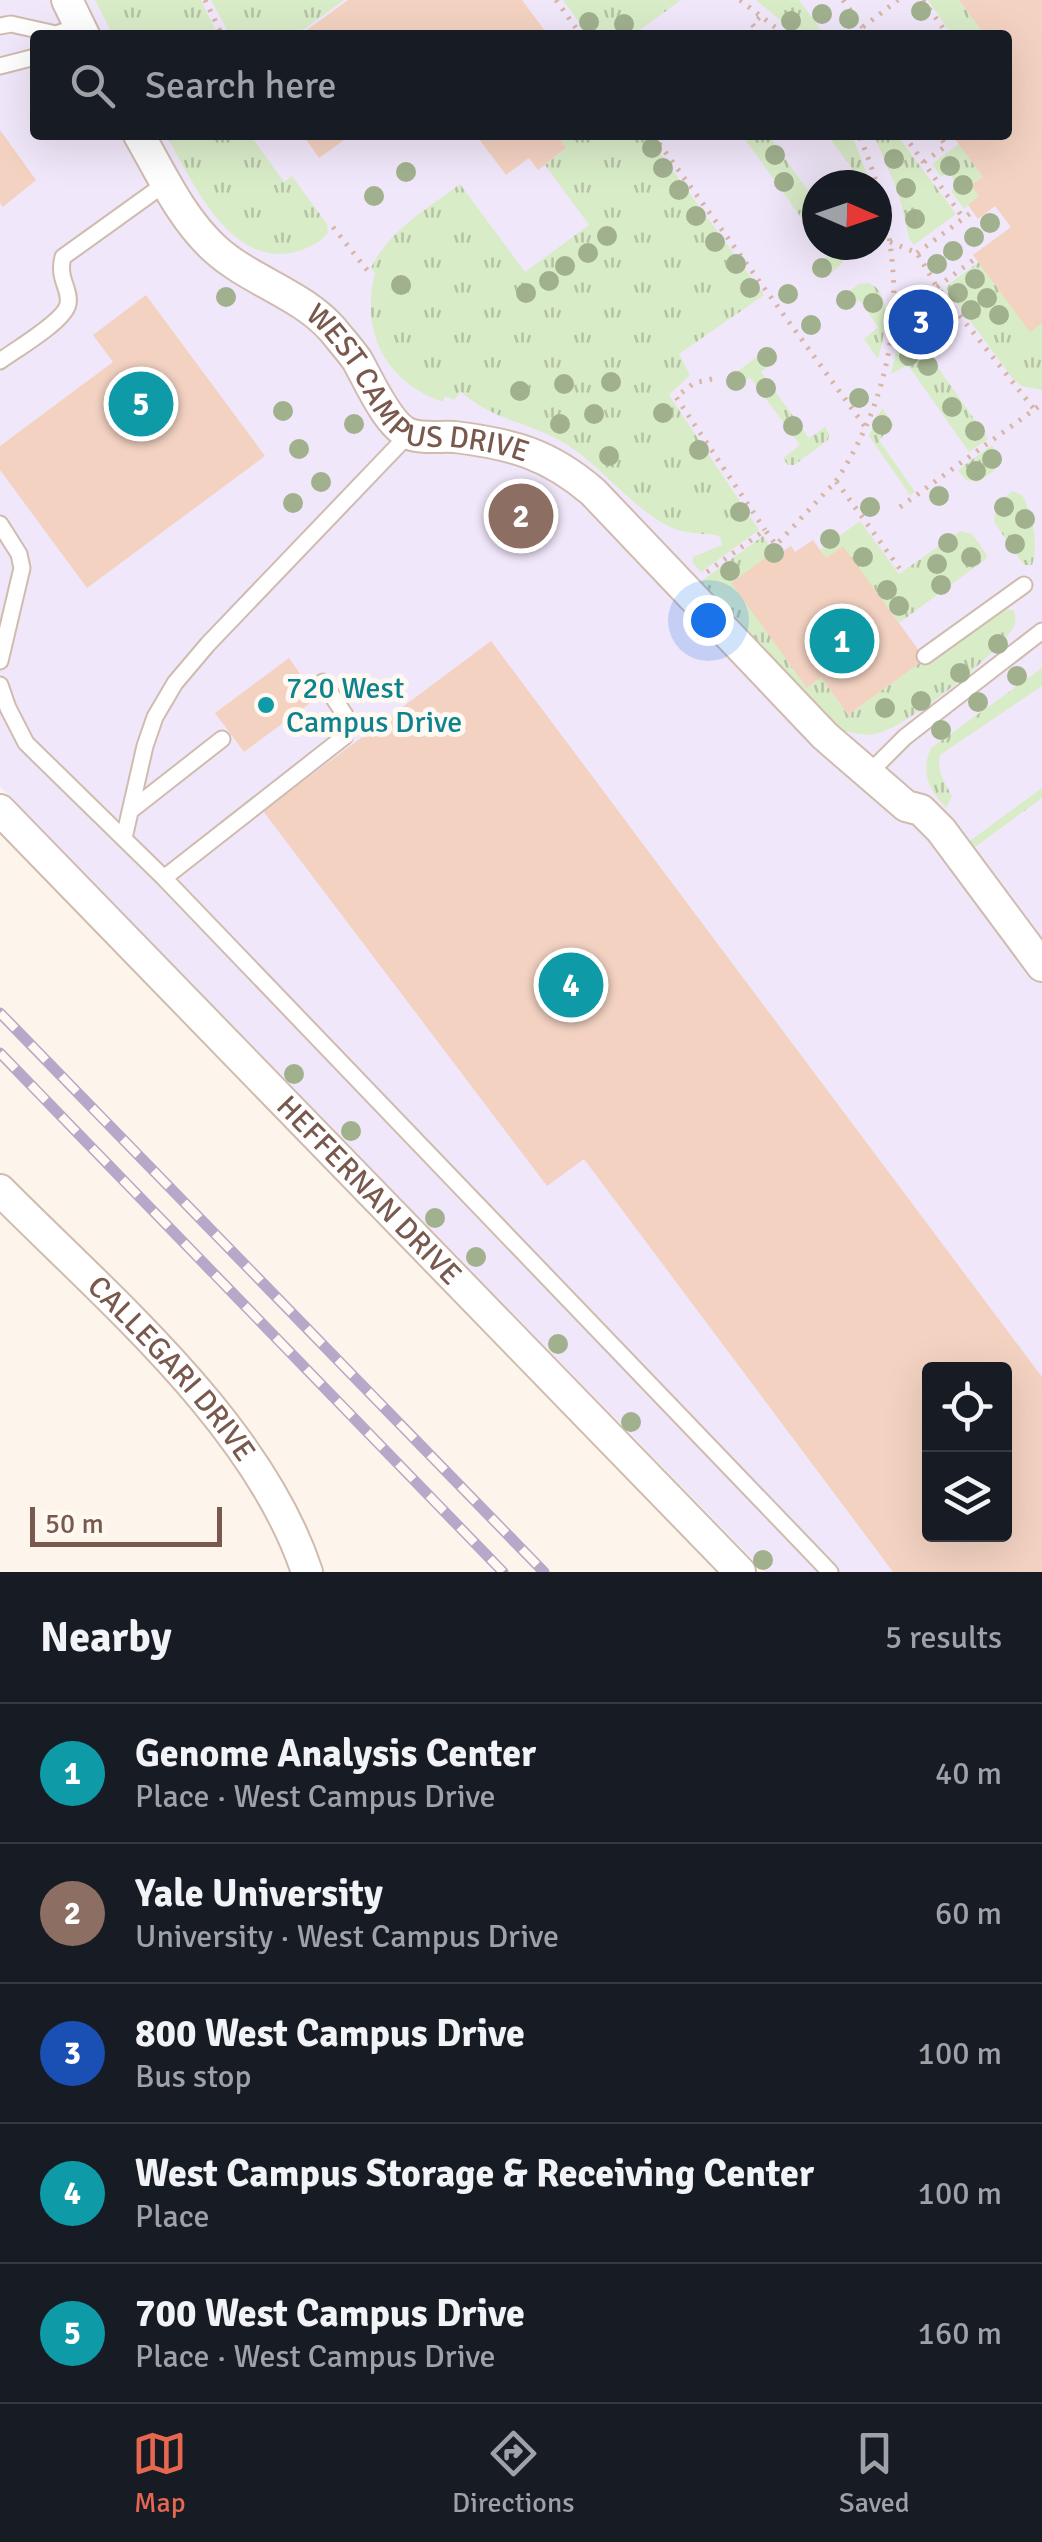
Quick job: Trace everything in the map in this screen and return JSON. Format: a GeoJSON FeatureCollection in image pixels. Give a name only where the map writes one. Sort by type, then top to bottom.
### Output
{"type":"FeatureCollection","features":[{"type":"Feature","properties":{"kind":"street","name":"WEST CAMPUS DRIVE"},"geometry":{"type":"LineString","coordinates":[[142,140],[197,230],[215,249],[260,282],[296,300],[330,326],[355,357],[398,426],[410,434],[486,441],[532,452],[566,469],[593,492],[825,736],[906,806],[921,810],[940,830],[1042,966]]}},
{"type":"Feature","properties":{"kind":"street","name":"HEFFERNAN DRIVE"},"geometry":{"type":"LineString","coordinates":[[0,810],[740,1572]]}},
{"type":"Feature","properties":{"kind":"street","name":"CALLEGARI DRIVE"},"geometry":{"type":"LineString","coordinates":[[0,1190],[206,1398],[260,1475],[300,1548],[308,1572]]}},
{"type":"Feature","properties":{"kind":"lane"},"geometry":{"type":"LineString","coordinates":[[0,26],[68,26]]}},
{"type":"Feature","properties":{"kind":"lane"},"geometry":{"type":"LineString","coordinates":[[0,66],[30,59]]}},
{"type":"Feature","properties":{"kind":"lane"},"geometry":{"type":"LineString","coordinates":[[0,361],[63,316],[69,297],[60,278],[63,257],[166,183]]}},
{"type":"Feature","properties":{"kind":"lane"},"geometry":{"type":"LineString","coordinates":[[124,838],[144,746],[175,683],[410,434]]}},
{"type":"Feature","properties":{"kind":"lane"},"geometry":{"type":"LineString","coordinates":[[0,524],[20,554],[22,568],[0,661]]}},
{"type":"Feature","properties":{"kind":"lane"},"geometry":{"type":"LineString","coordinates":[[925,656],[1024,585]]}},
{"type":"Feature","properties":{"kind":"lane"},"geometry":{"type":"LineString","coordinates":[[868,774],[905,737],[1042,631]]}},
{"type":"Feature","properties":{"kind":"lane"},"geometry":{"type":"LineString","coordinates":[[164,878],[344,737],[345,715],[323,682]]}},
{"type":"Feature","properties":{"kind":"lane"},"geometry":{"type":"LineString","coordinates":[[0,685],[26,742],[164,878],[830,1572]]}},
{"type":"Feature","properties":{"kind":"lane"},"geometry":{"type":"LineString","coordinates":[[130,812],[222,740]]}},
{"type":"Feature","properties":{"kind":"path"},"geometry":{"type":"LineString","coordinates":[[204,0],[219,30]]}},
{"type":"Feature","properties":{"kind":"path"},"geometry":{"type":"LineString","coordinates":[[556,0],[577,30]]}},
{"type":"Feature","properties":{"kind":"path"},"geometry":{"type":"LineString","coordinates":[[740,0],[779,30]]}},
{"type":"Feature","properties":{"kind":"path"},"geometry":{"type":"LineString","coordinates":[[843,0],[864,30]]}},
{"type":"Feature","properties":{"kind":"path"},"geometry":{"type":"LineString","coordinates":[[862,27],[898,0]]}},
{"type":"Feature","properties":{"kind":"path"},"geometry":{"type":"LineString","coordinates":[[923,0],[944,30]]}},
{"type":"Feature","properties":{"kind":"path"},"geometry":{"type":"LineString","coordinates":[[756,30],[752,24],[761,16]]}},
{"type":"Feature","properties":{"kind":"path"},"geometry":{"type":"LineString","coordinates":[[657,140],[866,428]]}},
{"type":"Feature","properties":{"kind":"path"},"geometry":{"type":"LineString","coordinates":[[861,140],[872,170]]}},
{"type":"Feature","properties":{"kind":"path"},"geometry":{"type":"LineString","coordinates":[[908,140],[964,219]]}},
{"type":"Feature","properties":{"kind":"path"},"geometry":{"type":"LineString","coordinates":[[924,162],[946,146],[942,140]]}},
{"type":"Feature","properties":{"kind":"path"},"geometry":{"type":"LineString","coordinates":[[917,253],[972,212]]}},
{"type":"Feature","properties":{"kind":"path"},"geometry":{"type":"LineString","coordinates":[[333,227],[370,275]]}},
{"type":"Feature","properties":{"kind":"path"},"geometry":{"type":"LineString","coordinates":[[892,243],[917,253],[937,287],[1034,409]]}},
{"type":"Feature","properties":{"kind":"path"},"geometry":{"type":"LineString","coordinates":[[937,287],[976,258]]}},
{"type":"Feature","properties":{"kind":"path"},"geometry":{"type":"LineString","coordinates":[[776,546],[836,481],[866,428],[886,370],[892,338],[892,260]]}},
{"type":"Feature","properties":{"kind":"path"},"geometry":{"type":"LineString","coordinates":[[712,380],[694,384],[676,397],[782,552]]}},
{"type":"Feature","properties":{"kind":"path"},"geometry":{"type":"LineString","coordinates":[[900,507],[1042,404]]}},
{"type":"Feature","properties":{"kind":"path"},"geometry":{"type":"LineString","coordinates":[[836,481],[900,570]]}},
{"type":"Feature","properties":{"kind":"path"},"geometry":{"type":"LineString","coordinates":[[707,572],[765,530]]}},
{"type":"Feature","properties":{"kind":"shaded area"},"geometry":{"type":"Polygon","coordinates":[[[0,0],[1042,0],[1042,1572],[765,1572],[0,787],[0,0]]]}},
{"type":"Feature","properties":{"kind":"green space"},"geometry":{"type":"Polygon","coordinates":[[[95,0],[201,0],[216,30],[110,30],[95,0]]]}},
{"type":"Feature","properties":{"kind":"green space"},"geometry":{"type":"Polygon","coordinates":[[[211,0],[344,0],[303,30],[227,30],[211,0]]]}},
{"type":"Feature","properties":{"kind":"green space"},"geometry":{"type":"Polygon","coordinates":[[[563,0],[681,0],[640,30],[584,30],[563,0]]]}},
{"type":"Feature","properties":{"kind":"green space"},"geometry":{"type":"Polygon","coordinates":[[[756,0],[799,0],[821,30],[792,30],[756,0]]]}},
{"type":"Feature","properties":{"kind":"green space"},"geometry":{"type":"Polygon","coordinates":[[[928,0],[959,0],[981,30],[949,30],[928,0]]]}},
{"type":"Feature","properties":{"kind":"green space"},"geometry":{"type":"Polygon","coordinates":[[[169,140],[254,140],[284,182],[292,176],[327,224],[328,233],[295,252],[272,253],[251,247],[232,234],[201,196],[169,140]]]}},
{"type":"Feature","properties":{"kind":"green space"},"geometry":{"type":"Polygon","coordinates":[[[560,140],[651,140],[764,295],[679,354],[690,375],[669,395],[759,530],[701,572],[692,562],[693,557],[722,545],[721,538],[670,527],[566,444],[486,409],[461,392],[454,400],[445,396],[443,402],[423,393],[392,368],[375,334],[371,295],[375,273],[371,268],[388,242],[410,221],[460,184],[525,272],[589,225],[545,165],[566,149],[560,140]]]}},
{"type":"Feature","properties":{"kind":"green space"},"geometry":{"type":"Polygon","coordinates":[[[746,140],[772,140],[802,182],[802,219],[746,140]]]}},
{"type":"Feature","properties":{"kind":"green space"},"geometry":{"type":"Polygon","coordinates":[[[831,140],[854,140],[865,170],[850,170],[852,168],[831,140]]]}},
{"type":"Feature","properties":{"kind":"green space"},"geometry":{"type":"Polygon","coordinates":[[[876,140],[901,140],[956,214],[914,245],[892,170],[889,170],[876,140]]]}},
{"type":"Feature","properties":{"kind":"green space"},"geometry":{"type":"Polygon","coordinates":[[[959,144],[983,177],[972,185],[979,196],[964,209],[951,191],[957,185],[948,172],[941,177],[932,164],[959,144]]]}},
{"type":"Feature","properties":{"kind":"green space"},"geometry":{"type":"Polygon","coordinates":[[[823,260],[843,260],[830,273],[819,277],[814,267],[823,260]]]}},
{"type":"Feature","properties":{"kind":"green space"},"geometry":{"type":"Polygon","coordinates":[[[979,262],[1042,323],[1042,390],[1022,386],[1013,379],[945,287],[979,262]]]}},
{"type":"Feature","properties":{"kind":"green space"},"geometry":{"type":"Polygon","coordinates":[[[868,283],[876,288],[885,305],[878,359],[864,339],[878,327],[859,300],[847,309],[837,304],[838,299],[859,284],[868,283]]]}},
{"type":"Feature","properties":{"kind":"green space"},"geometry":{"type":"Polygon","coordinates":[[[904,319],[988,439],[969,452],[908,365],[891,374],[904,319]]]}},
{"type":"Feature","properties":{"kind":"green space"},"geometry":{"type":"Polygon","coordinates":[[[765,351],[777,359],[761,372],[809,438],[825,427],[829,434],[828,440],[794,465],[788,465],[783,458],[800,445],[750,377],[732,390],[730,386],[731,376],[765,351]]]}},
{"type":"Feature","properties":{"kind":"green space"},"geometry":{"type":"Polygon","coordinates":[[[882,408],[894,425],[879,440],[915,492],[910,495],[869,436],[882,408]]]}},
{"type":"Feature","properties":{"kind":"green space"},"geometry":{"type":"Polygon","coordinates":[[[992,445],[999,458],[995,470],[978,482],[966,480],[958,470],[992,445]]]}},
{"type":"Feature","properties":{"kind":"green space"},"geometry":{"type":"Polygon","coordinates":[[[1013,491],[1022,495],[1032,520],[1032,565],[1024,565],[994,522],[996,503],[1013,491]]]}},
{"type":"Feature","properties":{"kind":"green space"},"geometry":{"type":"Polygon","coordinates":[[[860,521],[899,574],[960,531],[972,534],[986,559],[899,623],[843,547],[826,558],[820,550],[860,521]]]}},
{"type":"Feature","properties":{"kind":"green space"},"geometry":{"type":"Polygon","coordinates":[[[763,536],[773,552],[808,687],[821,677],[848,715],[997,606],[1014,611],[1015,624],[975,668],[895,726],[876,734],[837,728],[696,585],[763,536]]]}},
{"type":"Feature","properties":{"kind":"green space"},"geometry":{"type":"Polygon","coordinates":[[[1042,668],[1042,686],[940,755],[940,771],[952,796],[946,808],[928,780],[926,765],[931,748],[1042,668]]]}},
{"type":"Feature","properties":{"kind":"green space"},"geometry":{"type":"Polygon","coordinates":[[[1042,788],[1042,798],[948,867],[963,846],[1042,788]]]}},
{"type":"Feature","properties":{"kind":"building"},"geometry":{"type":"Polygon","coordinates":[[[348,0],[522,0],[544,30],[307,30],[348,0]]]}},
{"type":"Feature","properties":{"kind":"building"},"geometry":{"type":"Polygon","coordinates":[[[959,0],[1042,0],[1042,323],[1030,332],[973,255],[1011,227],[995,206],[978,219],[968,205],[979,196],[971,185],[983,177],[956,140],[1012,140],[1012,30],[981,30],[959,0]]]}},
{"type":"Feature","properties":{"kind":"building"},"geometry":{"type":"Polygon","coordinates":[[[0,130],[36,180],[3,207],[0,203],[0,130]]]}},
{"type":"Feature","properties":{"kind":"building"},"geometry":{"type":"Polygon","coordinates":[[[306,140],[344,140],[319,158],[306,140]]]}},
{"type":"Feature","properties":{"kind":"building"},"geometry":{"type":"Polygon","coordinates":[[[480,140],[560,140],[566,148],[538,170],[529,158],[506,175],[480,140]]]}},
{"type":"Feature","properties":{"kind":"building"},"geometry":{"type":"Polygon","coordinates":[[[146,295],[265,456],[87,588],[0,470],[0,446],[113,362],[93,335],[146,295]]]}},
{"type":"Feature","properties":{"kind":"building"},"geometry":{"type":"Polygon","coordinates":[[[813,540],[826,558],[843,546],[925,659],[848,715],[821,677],[807,688],[731,583],[773,552],[776,556],[791,546],[795,552],[813,540]]]}},
{"type":"Feature","properties":{"kind":"building"},"geometry":{"type":"Polygon","coordinates":[[[491,641],[1042,1377],[1042,1572],[893,1572],[584,1159],[547,1186],[263,811],[491,641]]]}},
{"type":"Feature","properties":{"kind":"building","name":"720 West Campus Drive"},"geometry":{"type":"Polygon","coordinates":[[[289,658],[317,698],[244,752],[215,713],[289,658]]]}},
{"type":"Feature","properties":{"kind":"railway"},"geometry":{"type":"LineString","coordinates":[[0,1013],[544,1572]]}},
{"type":"Feature","properties":{"kind":"railway"},"geometry":{"type":"LineString","coordinates":[[0,1053],[503,1572]]}},
{"type":"Feature","properties":{"kind":"place","name":"800 West Campus Drive"},"geometry":{"type":"Point","coordinates":[921,322]}},
{"type":"Feature","properties":{"kind":"place","name":"700 West Campus Drive"},"geometry":{"type":"Point","coordinates":[141,404]}},
{"type":"Feature","properties":{"kind":"place","name":"Yale University"},"geometry":{"type":"Point","coordinates":[521,516]}},
{"type":"Feature","properties":{"kind":"place","name":"Genome Analysis Center"},"geometry":{"type":"Point","coordinates":[842,641]}},
{"type":"Feature","properties":{"kind":"place","name":"720 West Campus Drive"},"geometry":{"type":"Point","coordinates":[266,705]}},
{"type":"Feature","properties":{"kind":"place","name":"West Campus Storage & Receiving Center"},"geometry":{"type":"Point","coordinates":[571,985]}}]}
